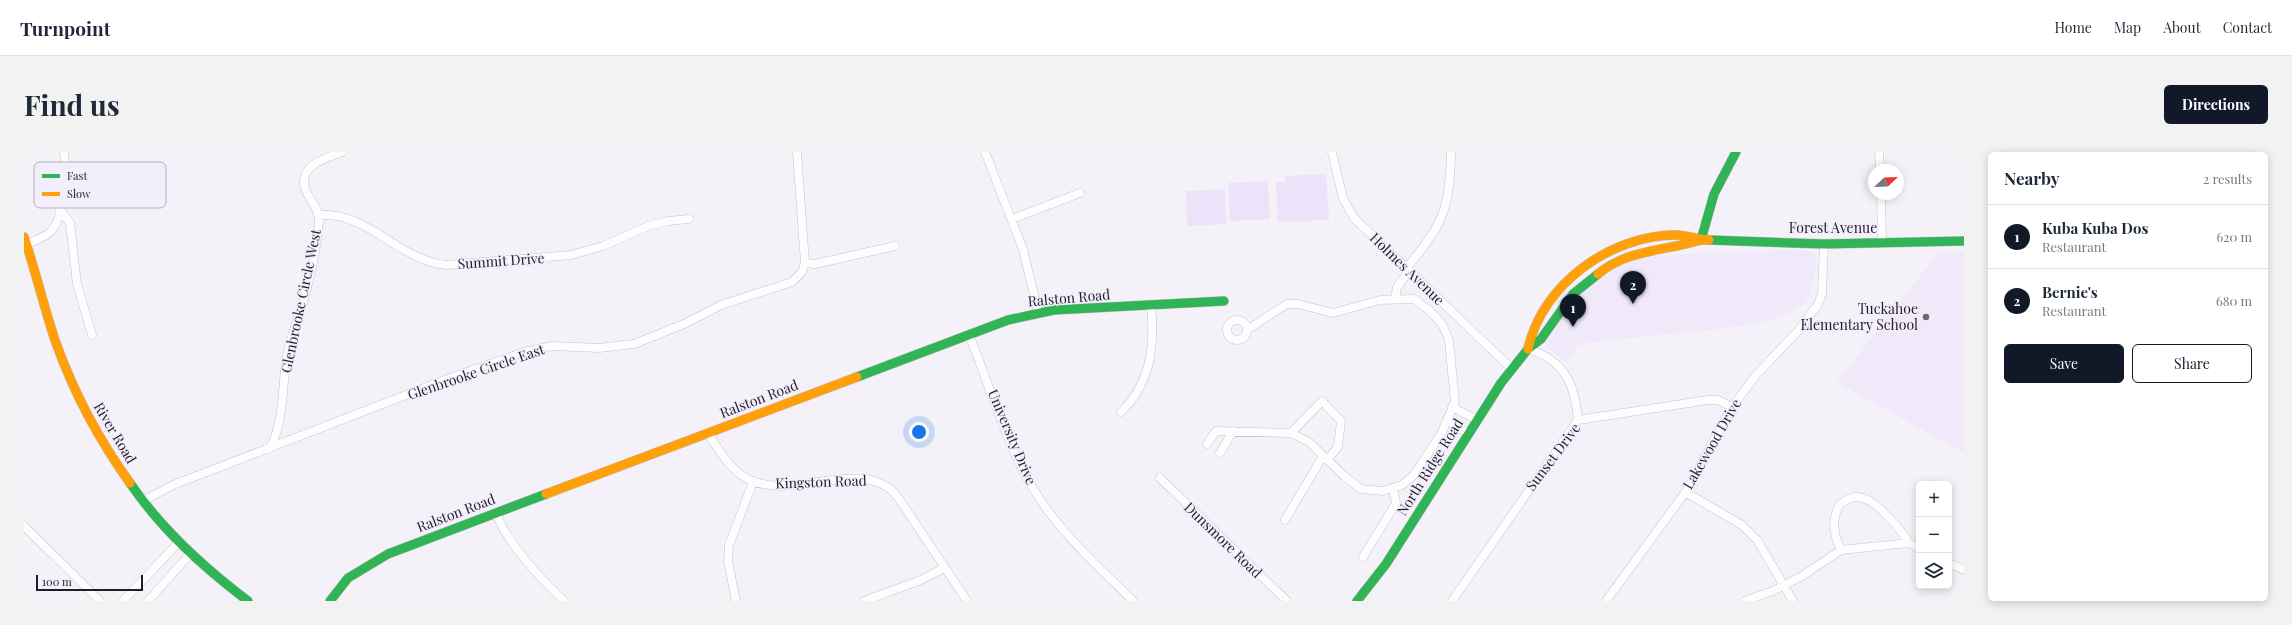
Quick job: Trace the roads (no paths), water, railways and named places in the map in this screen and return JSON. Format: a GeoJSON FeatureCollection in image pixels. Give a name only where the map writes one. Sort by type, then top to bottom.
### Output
{"type":"FeatureCollection","features":[{"type":"Feature","properties":{"kind":"main road"},"geometry":{"type":"LineString","coordinates":[[1701,240],[1705,220],[1719,185],[1736,152]]}},
{"type":"Feature","properties":{"kind":"main road","name":"North Ridge Road"},"geometry":{"type":"LineString","coordinates":[[1528,349],[1532,330],[1555,294],[1570,278],[1596,259],[1619,247],[1646,239],[1677,235],[1701,240]]}},
{"type":"Feature","properties":{"kind":"main road","name":"River Road"},"geometry":{"type":"LineString","coordinates":[[25,240],[54,336],[81,405],[112,458],[143,501],[179,542],[191,554],[248,601]]}},
{"type":"Feature","properties":{"kind":"main road","name":"Forest Avenue"},"geometry":{"type":"LineString","coordinates":[[1701,240],[1824,244],[1964,241]]}},
{"type":"Feature","properties":{"kind":"main road","name":"North Ridge Road"},"geometry":{"type":"LineString","coordinates":[[1357,601],[1386,564],[1468,433],[1512,369],[1528,349],[1541,339],[1573,294],[1601,271],[1640,252],[1685,245],[1701,240]]}},
{"type":"Feature","properties":{"kind":"main road","name":"Ralston Road"},"geometry":{"type":"LineString","coordinates":[[330,601],[348,578],[372,562],[496,513],[1008,320],[1038,312],[1224,301]]}},
{"type":"Feature","properties":{"kind":"street"},"geometry":{"type":"LineString","coordinates":[[64,152],[64,162]]}},
{"type":"Feature","properties":{"kind":"street","name":"Glenbrooke Circle West"},"geometry":{"type":"LineString","coordinates":[[269,449],[276,435],[287,353],[304,299],[312,265],[318,215],[304,188],[305,174],[315,164],[342,152]]}},
{"type":"Feature","properties":{"kind":"street"},"geometry":{"type":"LineString","coordinates":[[797,152],[805,263],[815,264],[895,246]]}},
{"type":"Feature","properties":{"kind":"street"},"geometry":{"type":"LineString","coordinates":[[985,152],[1012,219],[1029,269],[1038,312]]}},
{"type":"Feature","properties":{"kind":"street","name":"Holmes Avenue"},"geometry":{"type":"LineString","coordinates":[[1332,152],[1343,198],[1354,218],[1512,369]]}},
{"type":"Feature","properties":{"kind":"street"},"geometry":{"type":"LineString","coordinates":[[1395,300],[1397,287],[1407,269],[1431,238],[1444,211],[1450,184],[1451,152]]}},
{"type":"Feature","properties":{"kind":"street"},"geometry":{"type":"LineString","coordinates":[[1879,152],[1880,164]]}},
{"type":"Feature","properties":{"kind":"street"},"geometry":{"type":"LineString","coordinates":[[1012,219],[1080,193]]}},
{"type":"Feature","properties":{"kind":"street"},"geometry":{"type":"LineString","coordinates":[[1881,200],[1882,242]]}},
{"type":"Feature","properties":{"kind":"street"},"geometry":{"type":"LineString","coordinates":[[25,240],[51,232],[60,210]]}},
{"type":"Feature","properties":{"kind":"street"},"geometry":{"type":"LineString","coordinates":[[60,210],[70,223],[77,284],[92,335]]}},
{"type":"Feature","properties":{"kind":"street","name":"Summit Drive"},"geometry":{"type":"LineString","coordinates":[[318,215],[328,214],[353,219],[414,256],[434,264],[446,265],[571,255],[603,246],[648,226],[668,220],[689,219]]}},
{"type":"Feature","properties":{"kind":"street","name":"Lakewood Drive"},"geometry":{"type":"LineString","coordinates":[[1606,601],[1685,492],[1701,466],[1732,407],[1757,374],[1798,331],[1817,306],[1821,296],[1823,281],[1824,244]]}},
{"type":"Feature","properties":{"kind":"street","name":"Glenbrooke Circle East"},"geometry":{"type":"LineString","coordinates":[[143,501],[169,487],[450,378],[524,352],[552,346],[599,348],[634,344],[684,324],[721,305],[792,282],[802,272],[805,263]]}},
{"type":"Feature","properties":{"kind":"street"},"geometry":{"type":"LineString","coordinates":[[1207,444],[1216,431],[1291,432],[1309,442],[1344,476],[1361,489],[1383,491],[1402,485],[1414,475],[1441,434],[1455,402],[1449,340],[1442,324],[1430,311],[1414,299],[1380,300],[1333,312],[1298,304],[1287,304],[1247,330]]}},
{"type":"Feature","properties":{"kind":"street"},"geometry":{"type":"LineString","coordinates":[[1121,412],[1131,402],[1151,359],[1153,340],[1151,306]]}},
{"type":"Feature","properties":{"kind":"street","name":"University Drive"},"geometry":{"type":"LineString","coordinates":[[969,335],[1015,450],[1033,488],[1070,538],[1133,601]]}},
{"type":"Feature","properties":{"kind":"street"},"geometry":{"type":"LineString","coordinates":[[1528,349],[1544,355],[1566,374],[1574,394],[1578,420]]}},
{"type":"Feature","properties":{"kind":"street","name":"Sunset Drive"},"geometry":{"type":"LineString","coordinates":[[1452,601],[1578,420],[1708,400],[1718,400],[1732,407]]}},
{"type":"Feature","properties":{"kind":"street"},"geometry":{"type":"LineString","coordinates":[[1285,520],[1325,458],[1338,447],[1341,421],[1322,401],[1291,432]]}},
{"type":"Feature","properties":{"kind":"street"},"geometry":{"type":"LineString","coordinates":[[1452,407],[1477,420]]}},
{"type":"Feature","properties":{"kind":"street"},"geometry":{"type":"LineString","coordinates":[[1447,420],[1468,433]]}},
{"type":"Feature","properties":{"kind":"street"},"geometry":{"type":"LineString","coordinates":[[1220,453],[1233,432]]}},
{"type":"Feature","properties":{"kind":"street","name":"Kingston Road"},"geometry":{"type":"LineString","coordinates":[[708,433],[736,471],[753,482],[794,486],[862,478],[880,482],[897,496],[967,601]]}},
{"type":"Feature","properties":{"kind":"street","name":"Dunsmore Road"},"geometry":{"type":"LineString","coordinates":[[1160,478],[1287,601]]}},
{"type":"Feature","properties":{"kind":"street"},"geometry":{"type":"LineString","coordinates":[[736,601],[728,561],[729,545],[753,482]]}},
{"type":"Feature","properties":{"kind":"street"},"geometry":{"type":"LineString","coordinates":[[1363,557],[1396,503],[1393,488]]}},
{"type":"Feature","properties":{"kind":"street"},"geometry":{"type":"LineString","coordinates":[[1685,492],[1742,525],[1756,540],[1793,601]]}},
{"type":"Feature","properties":{"kind":"street"},"geometry":{"type":"LineString","coordinates":[[1841,550],[1835,534],[1836,510],[1845,500],[1857,497],[1867,500],[1877,507],[1901,530],[1909,543],[1916,546]]}},
{"type":"Feature","properties":{"kind":"street"},"geometry":{"type":"LineString","coordinates":[[496,513],[505,532],[527,560],[564,601]]}},
{"type":"Feature","properties":{"kind":"street"},"geometry":{"type":"LineString","coordinates":[[24,526],[100,601]]}},
{"type":"Feature","properties":{"kind":"street"},"geometry":{"type":"LineString","coordinates":[[123,601],[179,542]]}},
{"type":"Feature","properties":{"kind":"street"},"geometry":{"type":"LineString","coordinates":[[1745,601],[1784,586],[1824,563],[1841,550],[1909,543]]}},
{"type":"Feature","properties":{"kind":"street"},"geometry":{"type":"LineString","coordinates":[[148,601],[191,554]]}},
{"type":"Feature","properties":{"kind":"street"},"geometry":{"type":"LineString","coordinates":[[1952,564],[1964,570]]}},
{"type":"Feature","properties":{"kind":"street"},"geometry":{"type":"LineString","coordinates":[[864,601],[921,580],[944,568]]}},
{"type":"Feature","properties":{"kind":"place","name":"Bernie's"},"geometry":{"type":"Point","coordinates":[1633,304]}},
{"type":"Feature","properties":{"kind":"place","name":"Tuckahoe Elementary School"},"geometry":{"type":"Point","coordinates":[1926,317]}},
{"type":"Feature","properties":{"kind":"place","name":"Kuba Kuba Dos"},"geometry":{"type":"Point","coordinates":[1573,327]}}]}
